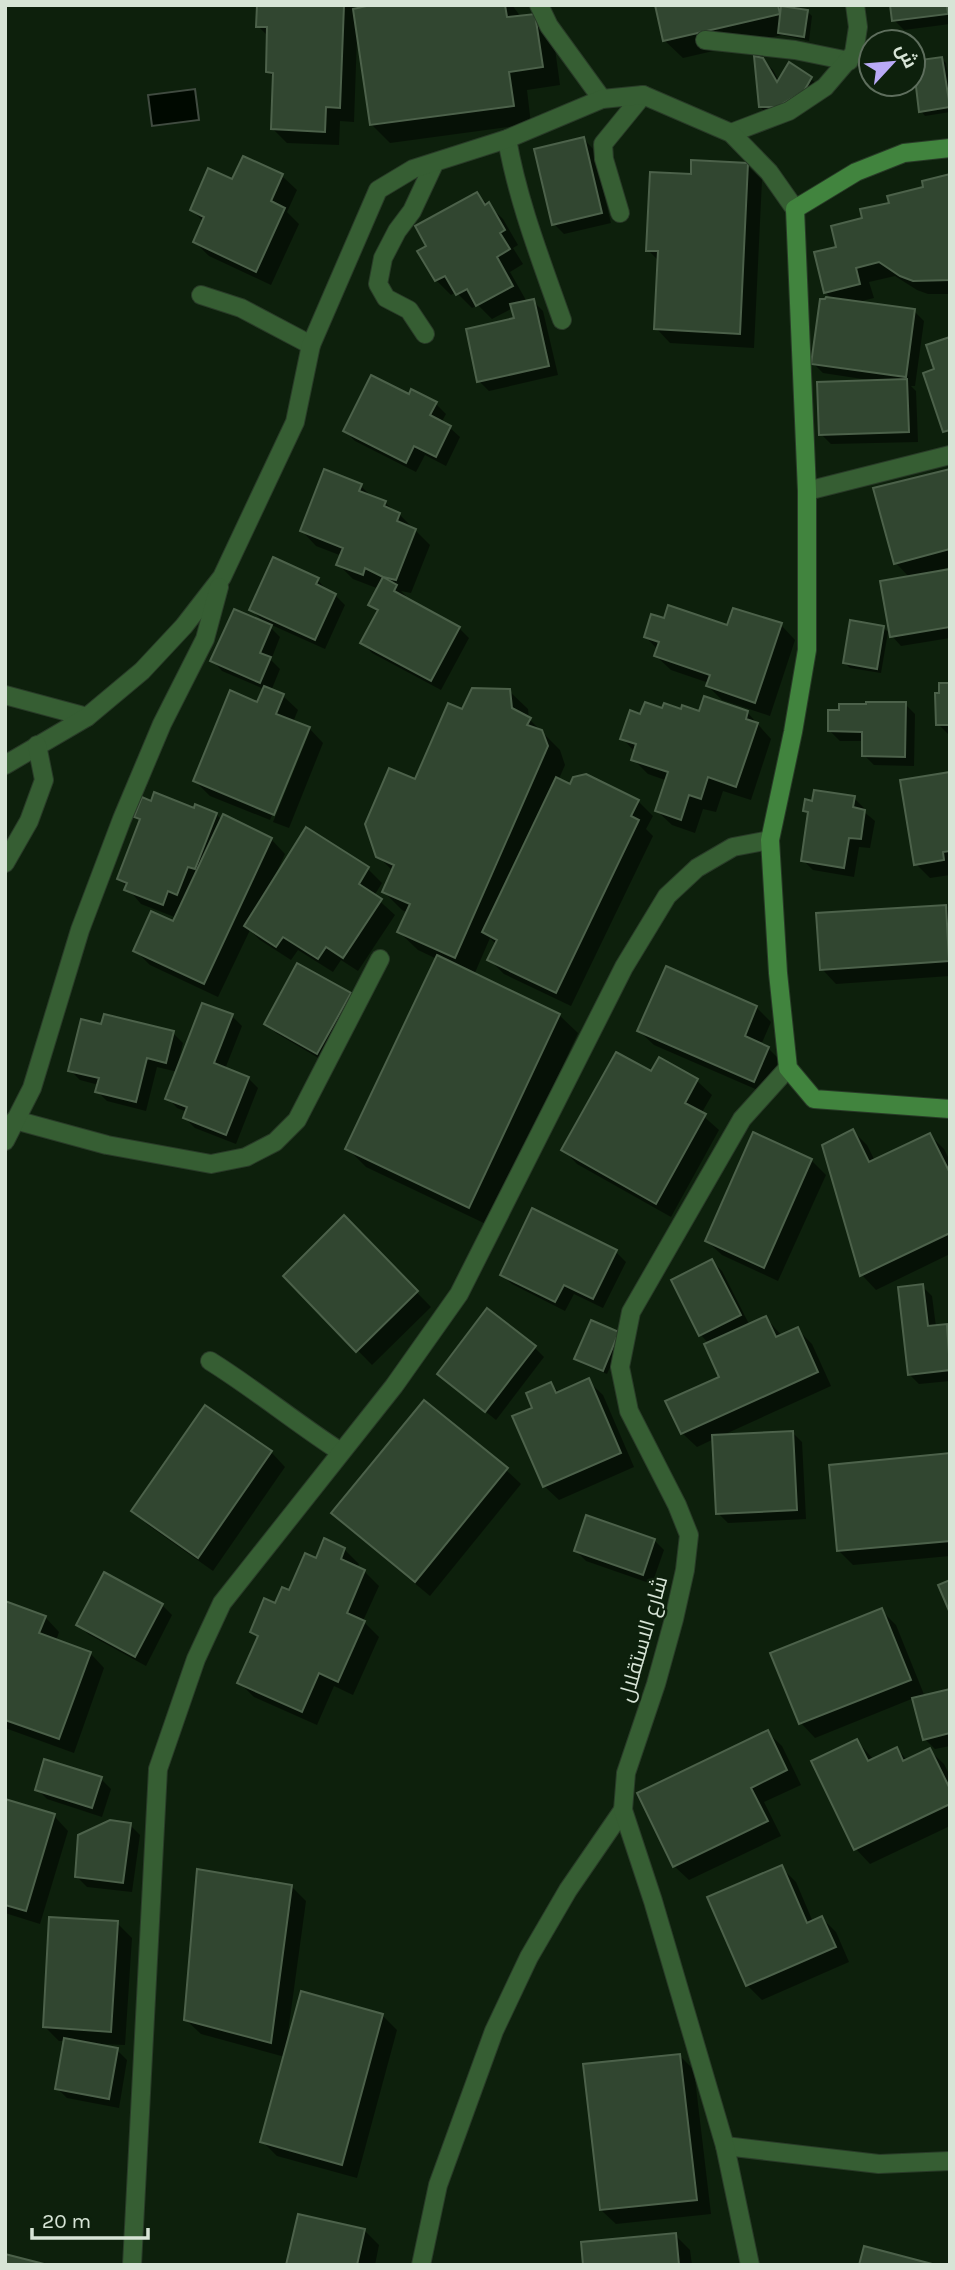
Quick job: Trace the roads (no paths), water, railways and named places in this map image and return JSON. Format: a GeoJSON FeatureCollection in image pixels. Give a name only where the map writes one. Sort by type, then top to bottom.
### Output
{"type":"FeatureCollection","features":[{"type":"Feature","properties":{"kind":"main road"},"geometry":{"type":"LineString","coordinates":[[950,148],[904,153],[868,167],[829,187],[795,209],[807,491],[807,650],[770,840],[778,973],[788,1068],[814,1099],[950,1109]]}},
{"type":"Feature","properties":{"kind":"street"},"geometry":{"type":"LineString","coordinates":[[539,5],[549,26],[602,99]]}},
{"type":"Feature","properties":{"kind":"street"},"geometry":{"type":"LineString","coordinates":[[731,133],[789,111],[825,87],[854,54],[858,27],[855,5]]}},
{"type":"Feature","properties":{"kind":"street"},"geometry":{"type":"LineString","coordinates":[[705,40],[795,50],[849,61]]}},
{"type":"Feature","properties":{"kind":"street"},"geometry":{"type":"LineString","coordinates":[[620,213],[604,159],[603,144],[643,95]]}},
{"type":"Feature","properties":{"kind":"street"},"geometry":{"type":"LineString","coordinates":[[5,1141],[32,1088],[80,930],[112,843],[162,724],[205,639],[222,577],[295,422],[311,345],[378,190],[413,169],[507,139],[602,99],[643,95],[731,133],[769,172],[795,209]]}},
{"type":"Feature","properties":{"kind":"street"},"geometry":{"type":"LineString","coordinates":[[507,139],[522,206],[562,320]]}},
{"type":"Feature","properties":{"kind":"street"},"geometry":{"type":"LineString","coordinates":[[425,334],[409,310],[386,298],[378,284],[383,258],[397,231],[412,211],[434,164]]}},
{"type":"Feature","properties":{"kind":"street"},"geometry":{"type":"LineString","coordinates":[[201,295],[241,308],[311,345]]}},
{"type":"Feature","properties":{"kind":"street"},"geometry":{"type":"LineString","coordinates":[[807,491],[950,455]]}},
{"type":"Feature","properties":{"kind":"street"},"geometry":{"type":"LineString","coordinates":[[5,765],[87,717],[142,671],[184,626],[222,577]]}},
{"type":"Feature","properties":{"kind":"street"},"geometry":{"type":"LineString","coordinates":[[5,695],[87,717]]}},
{"type":"Feature","properties":{"kind":"street"},"geometry":{"type":"LineString","coordinates":[[5,863],[29,821],[44,779],[37,745]]}},
{"type":"Feature","properties":{"kind":"street"},"geometry":{"type":"LineString","coordinates":[[132,2265],[158,1769],[196,1659],[222,1603],[394,1386],[459,1294],[624,967],[667,896],[697,868],[733,847],[770,840]]}},
{"type":"Feature","properties":{"kind":"street"},"geometry":{"type":"LineString","coordinates":[[15,1120],[107,1145],[211,1164],[246,1157],[275,1142],[297,1119],[380,959]]}},
{"type":"Feature","properties":{"kind":"street","name":"شارع الاستقلال"},"geometry":{"type":"LineString","coordinates":[[750,2265],[725,2146],[653,1901],[623,1810],[626,1773],[656,1684],[674,1619],[685,1570],[688,1535],[677,1505],[629,1411],[620,1367],[631,1312],[742,1119],[788,1068]]}},
{"type":"Feature","properties":{"kind":"street"},"geometry":{"type":"LineString","coordinates":[[210,1361],[247,1383],[299,1424],[341,1452]]}},
{"type":"Feature","properties":{"kind":"street"},"geometry":{"type":"LineString","coordinates":[[421,2265],[438,2185],[494,2031],[529,1957],[568,1890],[623,1810]]}},
{"type":"Feature","properties":{"kind":"street"},"geometry":{"type":"LineString","coordinates":[[725,2146],[879,2164],[950,2161]]}}]}
